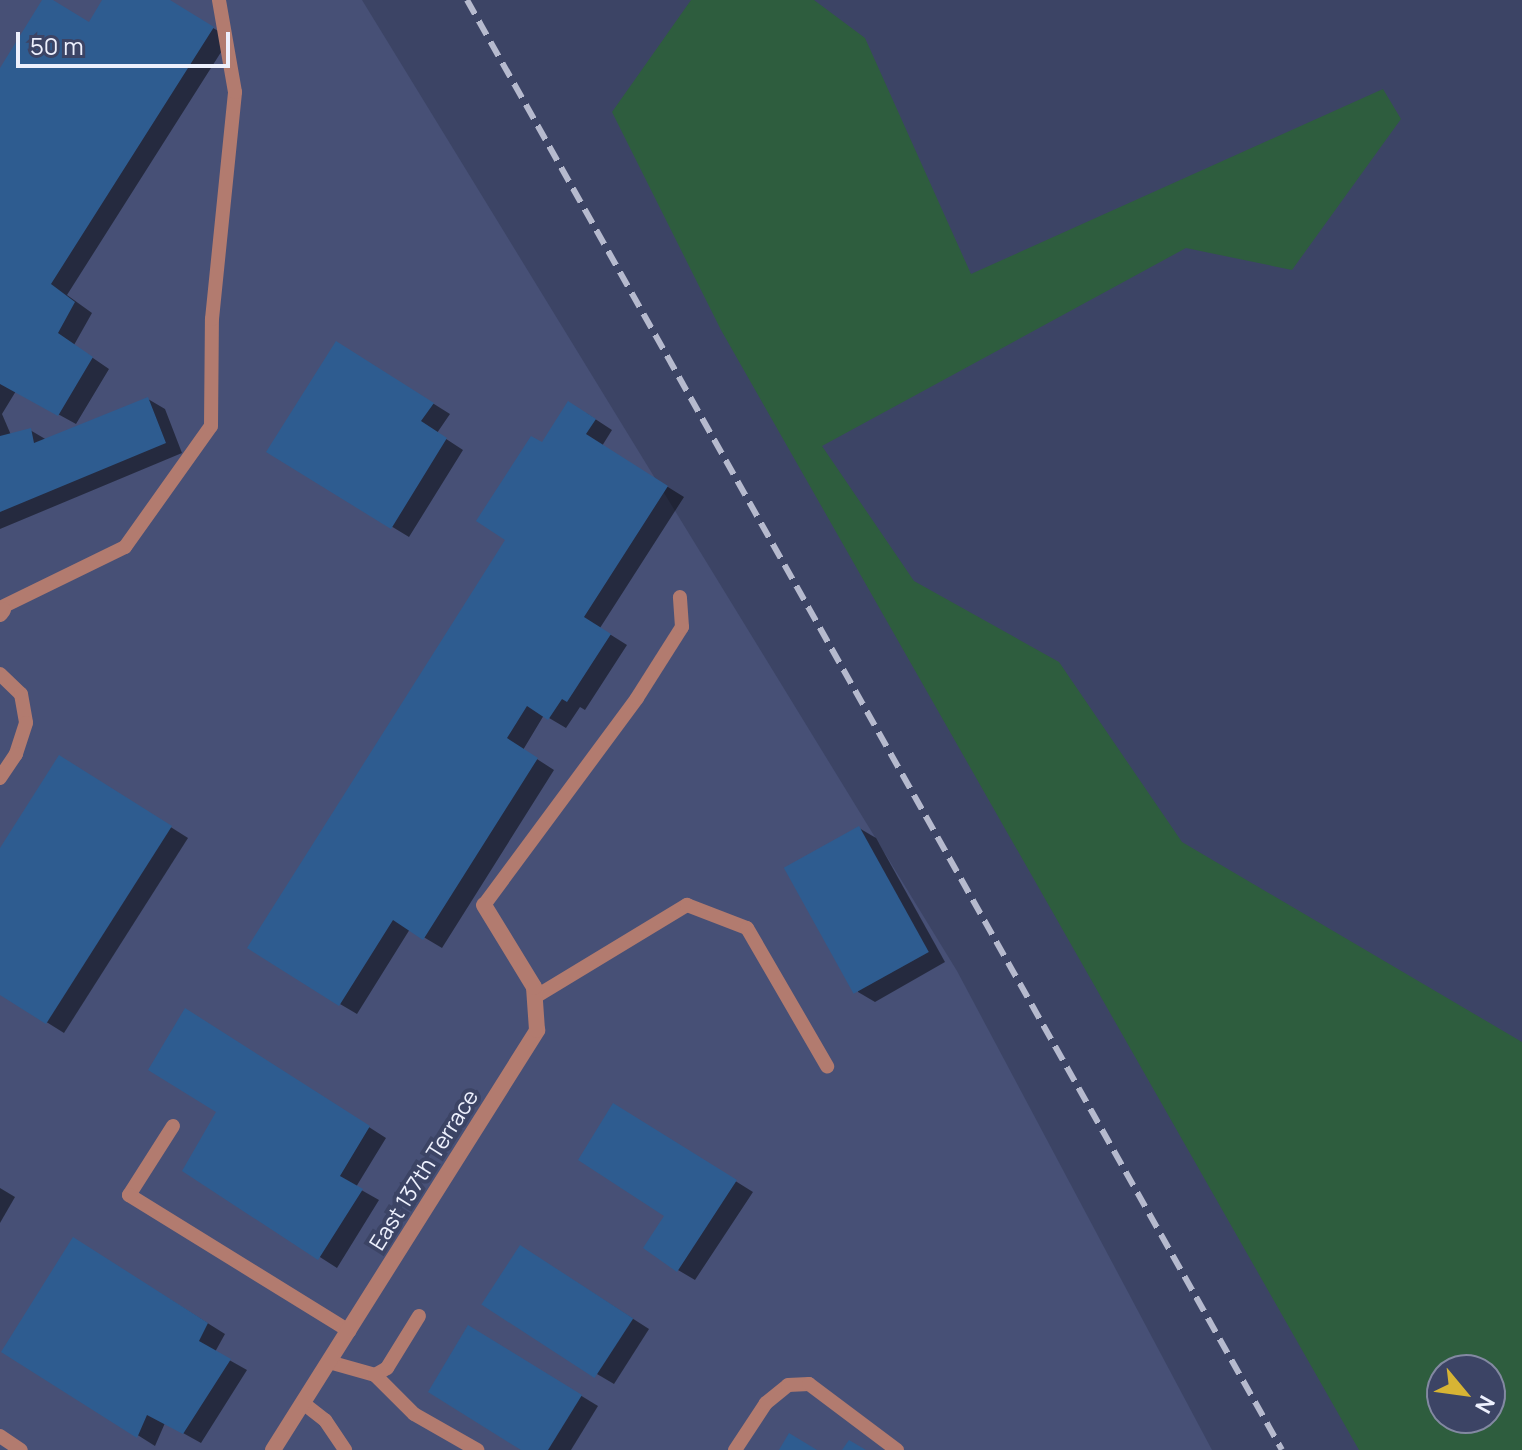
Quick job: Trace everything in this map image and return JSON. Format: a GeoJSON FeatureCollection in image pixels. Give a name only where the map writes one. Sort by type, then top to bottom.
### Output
{"type":"FeatureCollection","features":[{"type":"Feature","properties":{"kind":"street","name":"East 137th Terrace"},"geometry":{"type":"LineString","coordinates":[[273,1450],[537,1030],[534,987],[484,905]]}},
{"type":"Feature","properties":{"kind":"lane"},"geometry":{"type":"LineString","coordinates":[[1,611],[125,547],[211,426],[212,319],[235,92],[219,0]]}},
{"type":"Feature","properties":{"kind":"lane"},"geometry":{"type":"LineString","coordinates":[[484,905],[652,674],[682,627],[680,597]]}},
{"type":"Feature","properties":{"kind":"lane"},"geometry":{"type":"LineString","coordinates":[[0,674],[21,694],[26,723],[16,754],[0,778]]}},
{"type":"Feature","properties":{"kind":"lane"},"geometry":{"type":"LineString","coordinates":[[535,997],[687,905],[747,928],[827,1066]]}},
{"type":"Feature","properties":{"kind":"lane"},"geometry":{"type":"LineString","coordinates":[[173,1126],[129,1195],[349,1331]]}},
{"type":"Feature","properties":{"kind":"lane"},"geometry":{"type":"LineString","coordinates":[[375,1375],[387,1368],[419,1316]]}},
{"type":"Feature","properties":{"kind":"lane"},"geometry":{"type":"LineString","coordinates":[[329,1362],[375,1375],[414,1414],[477,1450]]}},
{"type":"Feature","properties":{"kind":"lane"},"geometry":{"type":"LineString","coordinates":[[735,1450],[766,1403],[788,1385],[809,1384],[897,1450]]}},
{"type":"Feature","properties":{"kind":"lane"},"geometry":{"type":"LineString","coordinates":[[303,1403],[325,1420],[345,1450]]}},
{"type":"Feature","properties":{"kind":"lane"},"geometry":{"type":"LineString","coordinates":[[0,1436],[21,1450]]}},
{"type":"Feature","properties":{"kind":"shaded area"},"geometry":{"type":"Polygon","coordinates":[[[0,0],[362,0],[957,971],[1212,1450],[0,1450],[0,0]]]}},
{"type":"Feature","properties":{"kind":"green space"},"geometry":{"type":"Polygon","coordinates":[[[691,0],[814,0],[865,38],[971,274],[1383,89],[1401,119],[1292,270],[1186,248],[822,446],[914,581],[1059,662],[1182,842],[1522,1042],[1522,1450],[1359,1450],[721,330],[612,112],[691,0]]]}},
{"type":"Feature","properties":{"kind":"building"},"geometry":{"type":"Polygon","coordinates":[[[42,0],[53,0],[89,22],[102,0],[170,0],[214,27],[51,284],[75,302],[58,333],[93,357],[58,416],[0,384],[0,68],[42,0]]]}},
{"type":"Feature","properties":{"kind":"building"},"geometry":{"type":"Polygon","coordinates":[[[336,341],[434,403],[421,421],[447,438],[391,529],[266,452],[336,341]]]}},
{"type":"Feature","properties":{"kind":"building"},"geometry":{"type":"Polygon","coordinates":[[[148,397],[166,443],[0,512],[0,436],[31,428],[34,443],[148,397]]]}},
{"type":"Feature","properties":{"kind":"building"},"geometry":{"type":"Polygon","coordinates":[[[568,401],[596,419],[586,434],[668,486],[584,617],[611,634],[567,702],[562,699],[548,720],[527,706],[507,738],[538,758],[423,940],[393,920],[339,1006],[247,948],[505,540],[476,521],[531,436],[542,442],[568,401]]]}},
{"type":"Feature","properties":{"kind":"building"},"geometry":{"type":"Polygon","coordinates":[[[59,755],[172,826],[46,1024],[0,995],[0,848],[59,755]]]}},
{"type":"Feature","properties":{"kind":"building"},"geometry":{"type":"Polygon","coordinates":[[[859,826],[929,952],[854,994],[784,868],[859,826]]]}},
{"type":"Feature","properties":{"kind":"building"},"geometry":{"type":"Polygon","coordinates":[[[185,1008],[370,1126],[340,1176],[363,1189],[318,1260],[182,1171],[216,1112],[148,1070],[185,1008]]]}},
{"type":"Feature","properties":{"kind":"building"},"geometry":{"type":"Polygon","coordinates":[[[613,1103],[737,1180],[677,1272],[643,1248],[664,1216],[578,1160],[613,1103]]]}},
{"type":"Feature","properties":{"kind":"building"},"geometry":{"type":"Polygon","coordinates":[[[73,1237],[208,1323],[199,1341],[231,1359],[183,1434],[147,1415],[137,1438],[1,1352],[73,1237]]]}},
{"type":"Feature","properties":{"kind":"building"},"geometry":{"type":"Polygon","coordinates":[[[520,1245],[633,1319],[595,1378],[481,1305],[520,1245]]]}},
{"type":"Feature","properties":{"kind":"building"},"geometry":{"type":"Polygon","coordinates":[[[468,1325],[582,1395],[548,1450],[521,1450],[428,1392],[468,1325]]]}},
{"type":"Feature","properties":{"kind":"building"},"geometry":{"type":"Polygon","coordinates":[[[789,1433],[817,1450],[779,1450],[789,1433]]]}},
{"type":"Feature","properties":{"kind":"building"},"geometry":{"type":"Polygon","coordinates":[[[849,1440],[866,1450],[842,1450],[849,1440]]]}},
{"type":"Feature","properties":{"kind":"railway"},"geometry":{"type":"LineString","coordinates":[[467,0],[1282,1450]]}}]}
